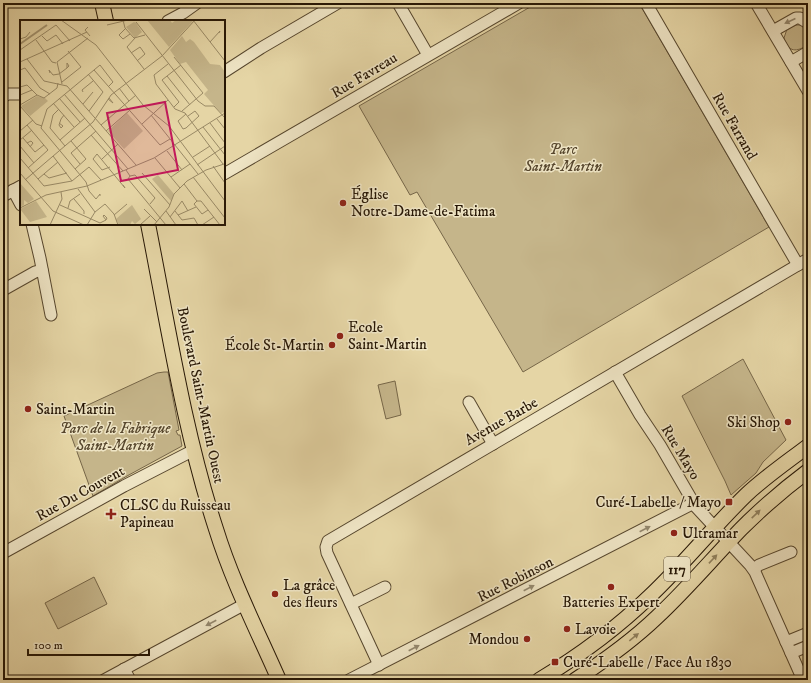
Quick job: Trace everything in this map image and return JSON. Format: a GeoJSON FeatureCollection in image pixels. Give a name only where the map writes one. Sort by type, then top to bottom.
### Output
{"type":"FeatureCollection","features":[{"type":"Feature","properties":{"kind":"main road"},"geometry":{"type":"LineString","coordinates":[[102,3],[106,20]]}},
{"type":"Feature","properties":{"kind":"main road","name":"Boulevard Saint-Martin Ouest"},"geometry":{"type":"LineString","coordinates":[[148,225],[194,450],[216,529],[245,604],[279,680]]}},
{"type":"Feature","properties":{"kind":"main road","name":"117"},"geometry":{"type":"LineString","coordinates":[[539,680],[590,646],[636,609],[668,578],[715,527],[762,481],[808,446]]}},
{"type":"Feature","properties":{"kind":"main road","name":"117"},"geometry":{"type":"LineString","coordinates":[[575,680],[605,660],[647,627],[761,510],[808,471]]}},
{"type":"Feature","properties":{"kind":"street"},"geometry":{"type":"LineString","coordinates":[[170,20],[197,3]]}},
{"type":"Feature","properties":{"kind":"street"},"geometry":{"type":"LineString","coordinates":[[225,71],[261,48],[338,3]]}},
{"type":"Feature","properties":{"kind":"street"},"geometry":{"type":"LineString","coordinates":[[398,3],[428,55]]}},
{"type":"Feature","properties":{"kind":"street","name":"Rue Favreau"},"geometry":{"type":"LineString","coordinates":[[225,173],[519,3]]}},
{"type":"Feature","properties":{"kind":"street","name":"Rue Farrand"},"geometry":{"type":"LineString","coordinates":[[646,3],[803,262]]}},
{"type":"Feature","properties":{"kind":"street"},"geometry":{"type":"LineString","coordinates":[[756,3],[808,91]]}},
{"type":"Feature","properties":{"kind":"street"},"geometry":{"type":"LineString","coordinates":[[773,31],[796,18],[800,18],[808,23]]}},
{"type":"Feature","properties":{"kind":"street"},"geometry":{"type":"LineString","coordinates":[[791,62],[808,52]]}},
{"type":"Feature","properties":{"kind":"street"},"geometry":{"type":"LineString","coordinates":[[3,96],[7,94],[20,94]]}},
{"type":"Feature","properties":{"kind":"street"},"geometry":{"type":"LineString","coordinates":[[12,191],[20,203]]}},
{"type":"Feature","properties":{"kind":"street"},"geometry":{"type":"LineString","coordinates":[[32,225],[51,315]]}},
{"type":"Feature","properties":{"kind":"street","name":"Avenue Barbe"},"geometry":{"type":"LineString","coordinates":[[379,665],[326,550],[328,541],[803,262]]}},
{"type":"Feature","properties":{"kind":"street"},"geometry":{"type":"LineString","coordinates":[[3,290],[35,272],[42,270]]}},
{"type":"Feature","properties":{"kind":"street","name":"Rue Mayo"},"geometry":{"type":"LineString","coordinates":[[615,372],[694,503],[754,569],[803,680]]}},
{"type":"Feature","properties":{"kind":"street"},"geometry":{"type":"LineString","coordinates":[[469,402],[493,444]]}},
{"type":"Feature","properties":{"kind":"street","name":"Rue Du Couvent"},"geometry":{"type":"LineString","coordinates":[[3,553],[124,486],[194,450]]}},
{"type":"Feature","properties":{"kind":"street","name":"Rue Robinson"},"geometry":{"type":"LineString","coordinates":[[349,680],[694,503]]}},
{"type":"Feature","properties":{"kind":"street"},"geometry":{"type":"LineString","coordinates":[[754,569],[759,565],[791,552]]}},
{"type":"Feature","properties":{"kind":"street"},"geometry":{"type":"LineString","coordinates":[[351,604],[385,587]]}},
{"type":"Feature","properties":{"kind":"street"},"geometry":{"type":"LineString","coordinates":[[104,680],[245,604]]}},
{"type":"Feature","properties":{"kind":"street"},"geometry":{"type":"LineString","coordinates":[[786,642],[808,633]]}},
{"type":"Feature","properties":{"kind":"street"},"geometry":{"type":"LineString","coordinates":[[791,653],[808,646]]}},
{"type":"Feature","properties":{"kind":"street"},"geometry":{"type":"LineString","coordinates":[[124,669],[130,680]]}},
{"type":"Feature","properties":{"kind":"green space","name":"Parc Saint-Martin"},"geometry":{"type":"Polygon","coordinates":[[[537,3],[639,3],[769,227],[523,372],[417,192],[410,195],[359,106],[537,3]]]}},
{"type":"Feature","properties":{"kind":"green space"},"geometry":{"type":"Polygon","coordinates":[[[796,25],[801,25],[808,31],[808,45],[800,49],[793,50],[788,46],[784,38],[787,29],[796,25]]]}},
{"type":"Feature","properties":{"kind":"green space"},"geometry":{"type":"Polygon","coordinates":[[[743,359],[786,440],[763,462],[756,473],[731,495],[682,396],[743,359]]]}},
{"type":"Feature","properties":{"kind":"green space","name":"Parc de la Fabrique Saint-Martin"},"geometry":{"type":"Polygon","coordinates":[[[168,372],[179,430],[176,431],[178,435],[180,435],[182,446],[93,496],[64,416],[157,373],[168,372]]]}},
{"type":"Feature","properties":{"kind":"green space"},"geometry":{"type":"Polygon","coordinates":[[[395,381],[401,415],[386,419],[378,385],[395,381]]]}},
{"type":"Feature","properties":{"kind":"green space"},"geometry":{"type":"Polygon","coordinates":[[[94,577],[107,604],[58,629],[45,603],[94,577]]]}},
{"type":"Feature","properties":{"kind":"place","name":"Église Notre-Dame-de-Fatima"},"geometry":{"type":"Point","coordinates":[343,203]}},
{"type":"Feature","properties":{"kind":"place","name":"Ecole Saint-Martin"},"geometry":{"type":"Point","coordinates":[340,336]}},
{"type":"Feature","properties":{"kind":"place","name":"École St-Martin"},"geometry":{"type":"Point","coordinates":[332,345]}},
{"type":"Feature","properties":{"kind":"place","name":"Saint-Martin"},"geometry":{"type":"Point","coordinates":[28,409]}},
{"type":"Feature","properties":{"kind":"place","name":"Ski Shop"},"geometry":{"type":"Point","coordinates":[788,422]}},
{"type":"Feature","properties":{"kind":"place","name":"Curé-Labelle / Mayo"},"geometry":{"type":"Point","coordinates":[729,502]}},
{"type":"Feature","properties":{"kind":"place","name":"CLSC du Ruisseau Papineau"},"geometry":{"type":"Point","coordinates":[111,514]}},
{"type":"Feature","properties":{"kind":"place","name":"Ultramar"},"geometry":{"type":"Point","coordinates":[674,533]}},
{"type":"Feature","properties":{"kind":"place","name":"Batteries Expert"},"geometry":{"type":"Point","coordinates":[611,587]}},
{"type":"Feature","properties":{"kind":"place","name":"La grâce des fleurs"},"geometry":{"type":"Point","coordinates":[275,594]}},
{"type":"Feature","properties":{"kind":"place","name":"Lavoie"},"geometry":{"type":"Point","coordinates":[567,629]}},
{"type":"Feature","properties":{"kind":"place","name":"Mondou"},"geometry":{"type":"Point","coordinates":[527,639]}},
{"type":"Feature","properties":{"kind":"place","name":"Curé-Labelle / Face Au 1830"},"geometry":{"type":"Point","coordinates":[555,662]}}]}
